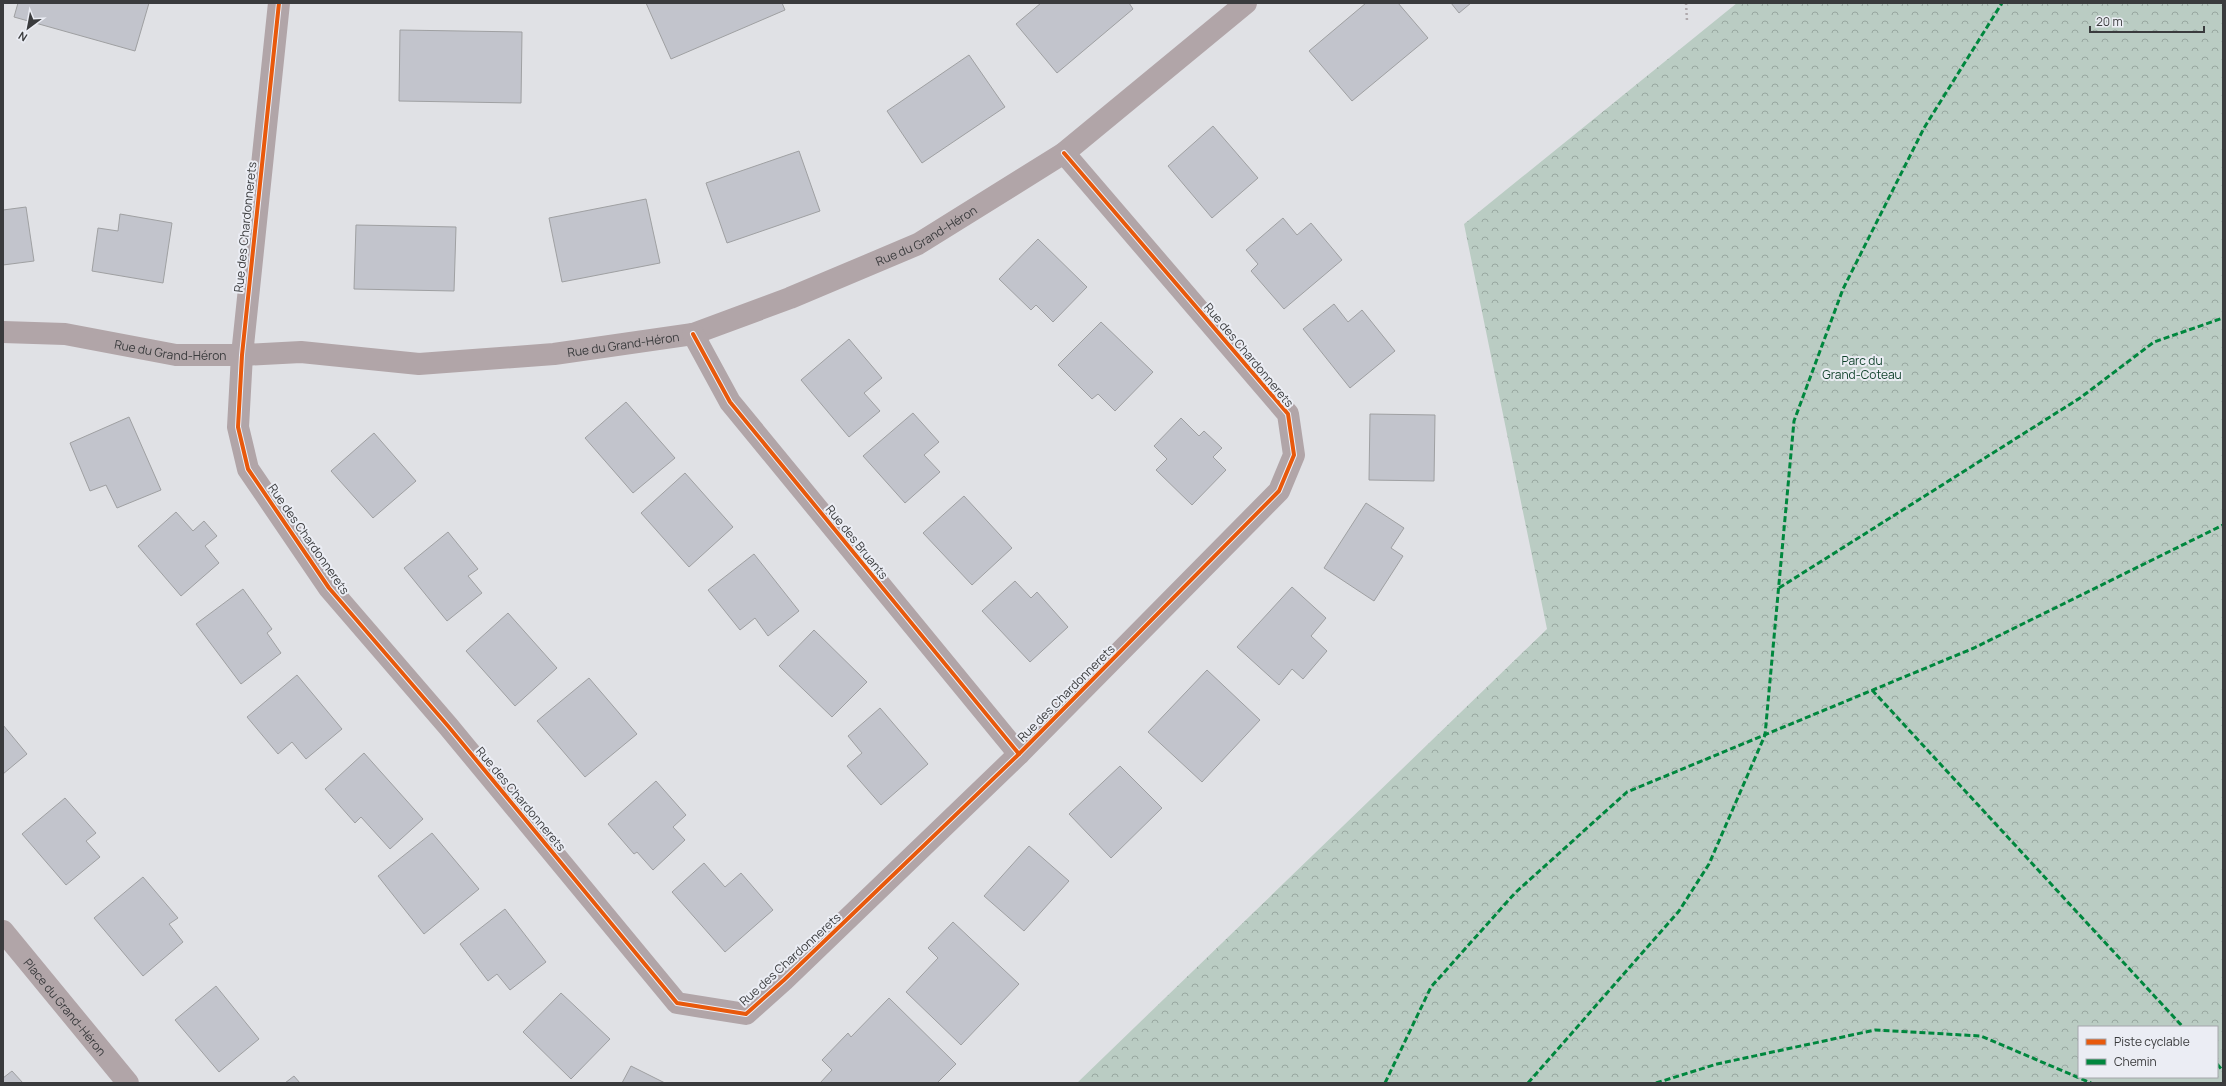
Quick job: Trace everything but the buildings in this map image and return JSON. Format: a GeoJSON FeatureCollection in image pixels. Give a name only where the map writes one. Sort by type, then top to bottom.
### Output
{"type":"FeatureCollection","features":[{"type":"Feature","properties":{"kind":"street","name":"Rue des Chardonnerets"},"geometry":{"type":"LineString","coordinates":[[279,3],[242,355],[238,427],[248,469],[329,588],[448,726],[677,1003],[746,1014],[784,980],[1019,754],[1279,491],[1294,455],[1288,414],[1064,153]]}},
{"type":"Feature","properties":{"kind":"street","name":"Rue du Grand-Héron"},"geometry":{"type":"LineString","coordinates":[[3,332],[65,334],[176,355],[242,355],[301,352],[419,364],[554,354],[693,334],[790,298],[918,244],[1064,153],[1246,3]]}},
{"type":"Feature","properties":{"kind":"street","name":"Rue des Bruants"},"geometry":{"type":"LineString","coordinates":[[693,334],[730,402],[1019,754]]}},
{"type":"Feature","properties":{"kind":"street","name":"Place du Grand-Héron"},"geometry":{"type":"LineString","coordinates":[[3,931],[128,1083]]}},
{"type":"Feature","properties":{"kind":"path"},"geometry":{"type":"LineString","coordinates":[[1686,3],[1687,21]]}},
{"type":"Feature","properties":{"kind":"green space","name":"Parc du Grand-Coteau"},"geometry":{"type":"Polygon","coordinates":[[[1737,3],[2223,3],[2223,1083],[1077,1083],[1547,629],[1464,224],[1737,3]]]}},
{"type":"Feature","properties":{"kind":"marked path"},"geometry":{"type":"LineString","coordinates":[[1528,1083],[1679,911],[1709,864],[1765,735],[1794,421],[1843,289],[1924,128],[2002,3]]}},
{"type":"Feature","properties":{"kind":"marked path"},"geometry":{"type":"LineString","coordinates":[[1779,588],[2080,398],[2154,342],[2223,318]]}},
{"type":"Feature","properties":{"kind":"marked path"},"geometry":{"type":"LineString","coordinates":[[1385,1083],[1431,987],[1515,893],[1627,792],[1974,648],[2223,525]]}},
{"type":"Feature","properties":{"kind":"marked path"},"geometry":{"type":"LineString","coordinates":[[1872,690],[2182,1026]]}},
{"type":"Feature","properties":{"kind":"marked path"},"geometry":{"type":"LineString","coordinates":[[1656,1083],[1717,1064],[1875,1030],[1981,1036],[2078,1077]]}},
{"type":"Feature","properties":{"kind":"marked path"},"geometry":{"type":"LineString","coordinates":[[2218,1065],[2223,1071]]}},
{"type":"Feature","properties":{"kind":"marked path"},"geometry":{"type":"LineString","coordinates":[[2079,1078],[2091,1083]]}},
{"type":"Feature","properties":{"kind":"cycle path"},"geometry":{"type":"LineString","coordinates":[[279,3],[242,355],[238,427],[248,469],[329,588],[448,726],[677,1003],[746,1014],[784,980],[1019,754],[1279,491],[1294,455],[1288,414],[1064,153]]}},
{"type":"Feature","properties":{"kind":"cycle path"},"geometry":{"type":"LineString","coordinates":[[693,334],[730,402],[1019,754]]}}]}
